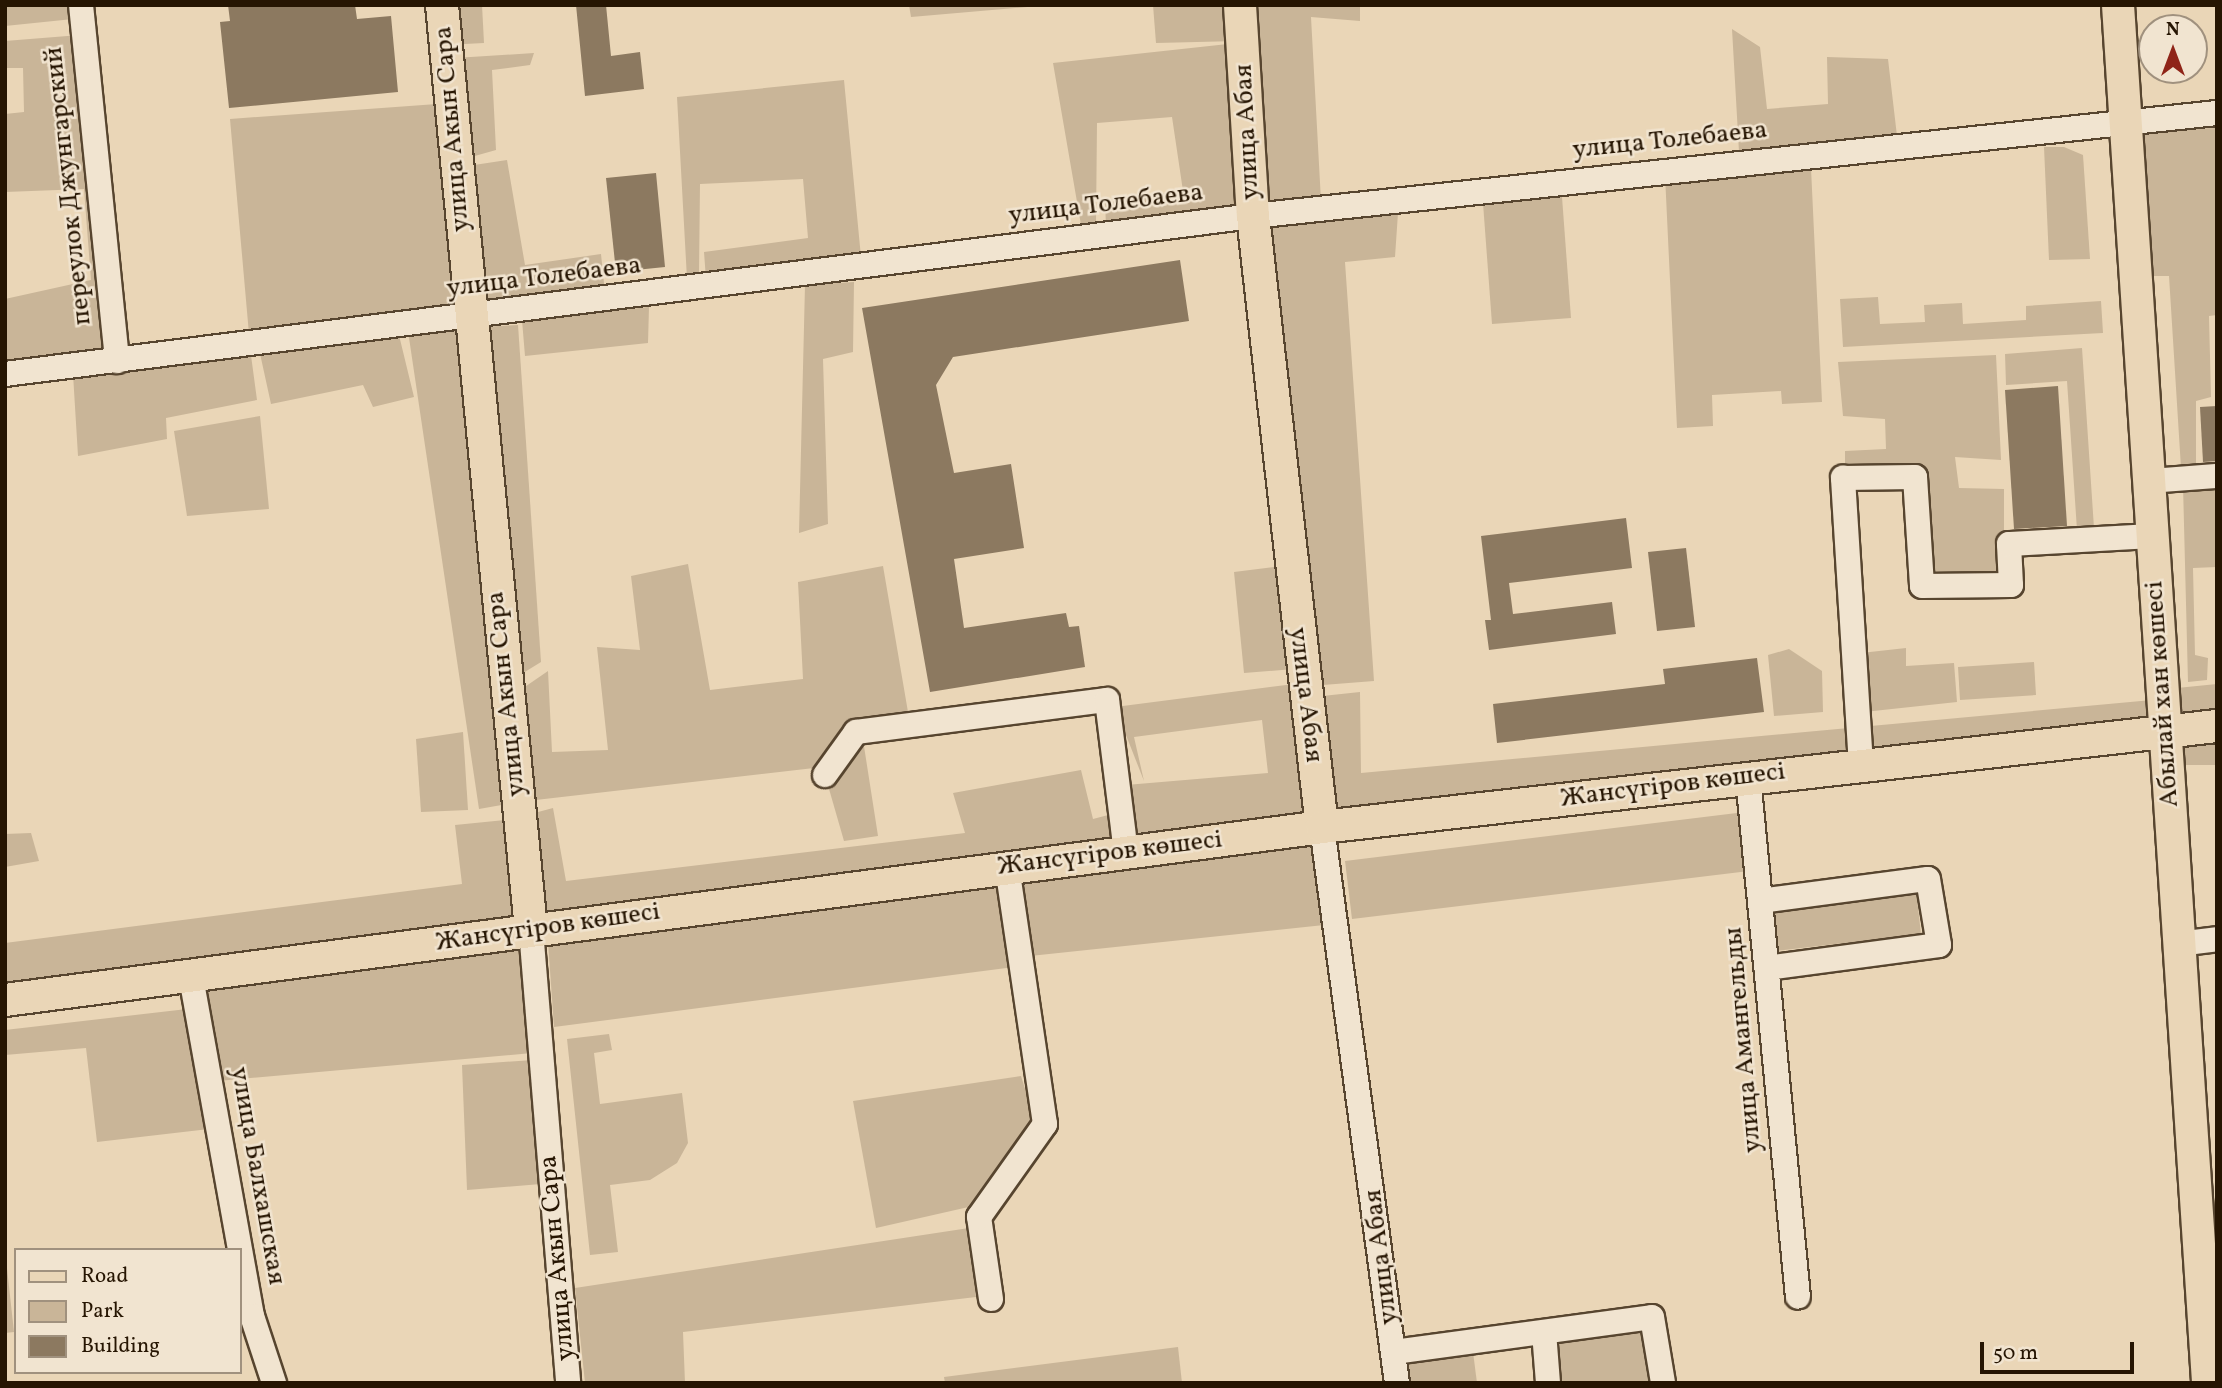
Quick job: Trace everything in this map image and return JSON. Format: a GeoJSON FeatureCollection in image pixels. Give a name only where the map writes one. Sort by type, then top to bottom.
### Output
{"type":"FeatureCollection","features":[{"type":"Feature","properties":{"kind":"main road","name":"улица Акын Сара"},"geometry":{"type":"LineString","coordinates":[[442,5],[469,318],[531,930]]}},
{"type":"Feature","properties":{"kind":"main road","name":"улица Абая"},"geometry":{"type":"LineString","coordinates":[[1240,5],[1253,216],[1322,827]]}},
{"type":"Feature","properties":{"kind":"main road","name":"Абылай хан көшесі"},"geometry":{"type":"LineString","coordinates":[[2118,5],[2129,121],[2164,731],[2208,1383]]}},
{"type":"Feature","properties":{"kind":"main road","name":"Жансүгіров көшесі"},"geometry":{"type":"LineString","coordinates":[[5,1000],[1322,827],[2217,726]]}},
{"type":"Feature","properties":{"kind":"street","name":"переулок Джунгарский"},"geometry":{"type":"LineString","coordinates":[[80,5],[117,361]]}},
{"type":"Feature","properties":{"kind":"street","name":"улица Толебаева"},"geometry":{"type":"LineString","coordinates":[[5,374],[469,318],[1253,216],[2217,113]]}},
{"type":"Feature","properties":{"kind":"street"},"geometry":{"type":"LineString","coordinates":[[2150,481],[2217,476]]}},
{"type":"Feature","properties":{"kind":"street"},"geometry":{"type":"LineString","coordinates":[[1861,765],[1843,478],[1915,477],[1922,586],[2011,585],[2009,544],[2153,536]]}},
{"type":"Feature","properties":{"kind":"street"},"geometry":{"type":"LineString","coordinates":[[825,775],[856,732],[1107,700],[1126,852]]}},
{"type":"Feature","properties":{"kind":"street","name":"улица Амангельды"},"geometry":{"type":"LineString","coordinates":[[1748,777],[1798,1297]]}},
{"type":"Feature","properties":{"kind":"street","name":"улица Абая"},"geometry":{"type":"LineString","coordinates":[[1322,827],[1397,1383]]}},
{"type":"Feature","properties":{"kind":"street"},"geometry":{"type":"LineString","coordinates":[[991,1299],[979,1217],[1045,1124],[1007,868]]}},
{"type":"Feature","properties":{"kind":"street"},"geometry":{"type":"LineString","coordinates":[[1760,901],[1928,879],[1939,945],[1767,968]]}},
{"type":"Feature","properties":{"kind":"street","name":"улица Акын Сара"},"geometry":{"type":"LineString","coordinates":[[531,930],[568,1383]]}},
{"type":"Feature","properties":{"kind":"street"},"geometry":{"type":"LineString","coordinates":[[2178,944],[2217,939]]}},
{"type":"Feature","properties":{"kind":"street","name":"улица Балхашская"},"geometry":{"type":"LineString","coordinates":[[191,977],[240,1248]]}},
{"type":"Feature","properties":{"kind":"street","name":"улица Балхашская"},"geometry":{"type":"LineString","coordinates":[[242,1260],[252,1316],[275,1383]]}},
{"type":"Feature","properties":{"kind":"street"},"geometry":{"type":"LineString","coordinates":[[1394,1352],[1652,1317],[1663,1383]]}},
{"type":"Feature","properties":{"kind":"street"},"geometry":{"type":"LineString","coordinates":[[1544,1332],[1548,1383]]}},
{"type":"Feature","properties":{"kind":"green space"},"geometry":{"type":"Polygon","coordinates":[[[5,5],[72,5],[73,19],[5,26],[5,5]]]}},
{"type":"Feature","properties":{"kind":"green space"},"geometry":{"type":"Polygon","coordinates":[[[444,5],[482,5],[484,43],[445,45],[444,5]]]}},
{"type":"Feature","properties":{"kind":"green space"},"geometry":{"type":"Polygon","coordinates":[[[909,5],[1050,5],[911,17],[909,5]]]}},
{"type":"Feature","properties":{"kind":"green space"},"geometry":{"type":"Polygon","coordinates":[[[1153,5],[1236,5],[1238,41],[1156,43],[1153,5]]]}},
{"type":"Feature","properties":{"kind":"green space"},"geometry":{"type":"Polygon","coordinates":[[[1250,5],[1360,5],[1360,21],[1311,17],[1321,201],[1262,201],[1250,5]]]}},
{"type":"Feature","properties":{"kind":"green space"},"geometry":{"type":"Polygon","coordinates":[[[1732,29],[1760,47],[1767,109],[1828,104],[1827,57],[1888,59],[1897,136],[1739,152],[1732,29]]]}},
{"type":"Feature","properties":{"kind":"green space"},"geometry":{"type":"Polygon","coordinates":[[[80,35],[114,356],[5,369],[5,299],[91,280],[84,189],[5,192],[5,114],[24,112],[23,68],[5,68],[5,41],[80,35]]]}},
{"type":"Feature","properties":{"kind":"green space"},"geometry":{"type":"Polygon","coordinates":[[[1237,43],[1248,210],[1106,227],[1105,200],[1183,191],[1172,117],[1097,123],[1096,223],[1081,225],[1053,63],[1237,43]]]}},
{"type":"Feature","properties":{"kind":"green space"},"geometry":{"type":"Polygon","coordinates":[[[534,53],[530,65],[492,70],[496,150],[464,159],[455,58],[534,53]]]}},
{"type":"Feature","properties":{"kind":"green space"},"geometry":{"type":"Polygon","coordinates":[[[844,80],[861,257],[706,279],[704,252],[808,238],[803,179],[700,184],[699,274],[687,279],[677,97],[844,80]]]}},
{"type":"Feature","properties":{"kind":"green space"},"geometry":{"type":"Polygon","coordinates":[[[437,104],[463,312],[249,334],[230,119],[437,104]]]}},
{"type":"Feature","properties":{"kind":"green space"},"geometry":{"type":"Polygon","coordinates":[[[2217,128],[2217,315],[2209,316],[2211,397],[2196,401],[2196,470],[2181,468],[2169,276],[2147,276],[2136,130],[2217,128]]]}},
{"type":"Feature","properties":{"kind":"green space"},"geometry":{"type":"Polygon","coordinates":[[[2044,147],[2064,147],[2083,155],[2090,259],[2049,260],[2044,147]]]}},
{"type":"Feature","properties":{"kind":"green space"},"geometry":{"type":"Polygon","coordinates":[[[507,160],[525,265],[601,254],[605,293],[477,311],[461,167],[507,160]]]}},
{"type":"Feature","properties":{"kind":"green space"},"geometry":{"type":"Polygon","coordinates":[[[1811,168],[1822,402],[1782,404],[1781,391],[1712,395],[1713,426],[1677,428],[1665,175],[1811,168]]]}},
{"type":"Feature","properties":{"kind":"green space"},"geometry":{"type":"Polygon","coordinates":[[[1562,197],[1571,318],[1492,324],[1483,203],[1562,197]]]}},
{"type":"Feature","properties":{"kind":"green space"},"geometry":{"type":"Polygon","coordinates":[[[1398,213],[1395,257],[1345,262],[1374,681],[1310,686],[1264,226],[1398,213]]]}},
{"type":"Feature","properties":{"kind":"green space"},"geometry":{"type":"Polygon","coordinates":[[[854,282],[853,352],[823,359],[828,524],[799,533],[805,285],[854,282]]]}},
{"type":"Feature","properties":{"kind":"green space"},"geometry":{"type":"Polygon","coordinates":[[[1878,297],[1880,324],[1925,322],[1924,305],[1962,303],[1963,324],[2026,320],[2026,306],[2101,301],[2103,333],[1843,347],[1840,299],[1878,297]]]}},
{"type":"Feature","properties":{"kind":"green space"},"geometry":{"type":"Polygon","coordinates":[[[649,307],[648,343],[525,356],[522,320],[649,307]]]}},
{"type":"Feature","properties":{"kind":"green space"},"geometry":{"type":"Polygon","coordinates":[[[462,323],[513,803],[479,809],[408,331],[462,323]]]}},
{"type":"Feature","properties":{"kind":"green space"},"geometry":{"type":"Polygon","coordinates":[[[518,325],[541,662],[515,678],[479,327],[518,325]]]}},
{"type":"Feature","properties":{"kind":"green space"},"geometry":{"type":"Polygon","coordinates":[[[398,331],[414,397],[373,407],[363,385],[271,404],[259,349],[398,331]]]}},
{"type":"Feature","properties":{"kind":"green space"},"geometry":{"type":"Polygon","coordinates":[[[250,348],[257,400],[166,418],[167,439],[78,456],[73,374],[250,348]]]}},
{"type":"Feature","properties":{"kind":"green space"},"geometry":{"type":"Polygon","coordinates":[[[2082,348],[2094,528],[2077,530],[2067,381],[2006,385],[2005,354],[2082,348]]]}},
{"type":"Feature","properties":{"kind":"green space"},"geometry":{"type":"Polygon","coordinates":[[[1996,355],[2001,460],[1955,457],[1959,488],[2004,489],[2004,575],[1926,575],[1922,464],[1845,467],[1845,451],[1886,449],[1885,419],[1843,416],[1838,362],[1996,355]]]}},
{"type":"Feature","properties":{"kind":"green space"},"geometry":{"type":"Polygon","coordinates":[[[260,416],[269,509],[187,516],[174,431],[260,416]]]}},
{"type":"Feature","properties":{"kind":"green space"},"geometry":{"type":"Polygon","coordinates":[[[2217,482],[2217,567],[2193,568],[2195,655],[2208,658],[2207,680],[2188,682],[2183,485],[2217,482]]]}},
{"type":"Feature","properties":{"kind":"green space"},"geometry":{"type":"Polygon","coordinates":[[[688,564],[710,690],[803,679],[798,582],[883,566],[908,712],[860,717],[814,768],[527,801],[516,693],[548,671],[552,752],[608,750],[597,647],[640,650],[631,576],[688,564]]]}},
{"type":"Feature","properties":{"kind":"green space"},"geometry":{"type":"Polygon","coordinates":[[[1282,566],[1294,669],[1244,673],[1234,572],[1282,566]]]}},
{"type":"Feature","properties":{"kind":"green space"},"geometry":{"type":"Polygon","coordinates":[[[1906,648],[1906,666],[1954,663],[1957,702],[1864,712],[1861,653],[1906,648]]]}},
{"type":"Feature","properties":{"kind":"green space"},"geometry":{"type":"Polygon","coordinates":[[[1789,649],[1822,671],[1823,712],[1774,716],[1768,655],[1789,649]]]}},
{"type":"Feature","properties":{"kind":"green space"},"geometry":{"type":"Polygon","coordinates":[[[2034,662],[2036,695],[1960,700],[1958,667],[2034,662]]]}},
{"type":"Feature","properties":{"kind":"green space"},"geometry":{"type":"Polygon","coordinates":[[[1294,684],[1313,820],[538,919],[527,815],[553,808],[566,881],[965,833],[953,793],[1081,770],[1093,819],[1131,809],[1126,785],[1268,773],[1262,720],[1134,737],[1144,781],[1115,707],[1294,684]]]}},
{"type":"Feature","properties":{"kind":"green space"},"geometry":{"type":"Polygon","coordinates":[[[2217,684],[2217,717],[2169,722],[2167,689],[2217,684]]]}},
{"type":"Feature","properties":{"kind":"green space"},"geometry":{"type":"Polygon","coordinates":[[[1360,692],[1361,773],[2152,700],[2149,728],[1327,820],[1313,697],[1360,692]]]}},
{"type":"Feature","properties":{"kind":"green space"},"geometry":{"type":"Polygon","coordinates":[[[463,732],[468,810],[421,812],[416,739],[463,732]]]}},
{"type":"Feature","properties":{"kind":"green space"},"geometry":{"type":"Polygon","coordinates":[[[2217,733],[2217,765],[2172,765],[2173,737],[2217,733]]]}},
{"type":"Feature","properties":{"kind":"green space"},"geometry":{"type":"Polygon","coordinates":[[[863,740],[878,836],[844,841],[825,775],[863,740]]]}},
{"type":"Feature","properties":{"kind":"green space"},"geometry":{"type":"Polygon","coordinates":[[[1745,812],[1749,871],[1352,919],[1345,861],[1745,812]]]}},
{"type":"Feature","properties":{"kind":"green space"},"geometry":{"type":"Polygon","coordinates":[[[515,819],[525,924],[5,992],[5,943],[462,884],[455,825],[515,819]]]}},
{"type":"Feature","properties":{"kind":"green space"},"geometry":{"type":"Polygon","coordinates":[[[31,833],[39,861],[5,867],[5,834],[31,833]]]}},
{"type":"Feature","properties":{"kind":"green space"},"geometry":{"type":"Polygon","coordinates":[[[1313,837],[1324,925],[1030,956],[1016,875],[1313,837]]]}},
{"type":"Feature","properties":{"kind":"green space"},"geometry":{"type":"Polygon","coordinates":[[[1000,883],[1014,967],[554,1027],[548,942],[1000,883]]]}},
{"type":"Feature","properties":{"kind":"green space"},"geometry":{"type":"Polygon","coordinates":[[[1916,890],[1921,934],[1775,951],[1770,907],[1916,890]]]}},
{"type":"Feature","properties":{"kind":"green space"},"geometry":{"type":"Polygon","coordinates":[[[525,940],[532,1053],[218,1081],[200,983],[525,940]]]}},
{"type":"Feature","properties":{"kind":"green space"},"geometry":{"type":"Polygon","coordinates":[[[187,1009],[209,1129],[97,1142],[86,1048],[5,1055],[5,1030],[187,1009]]]}},
{"type":"Feature","properties":{"kind":"green space"},"geometry":{"type":"Polygon","coordinates":[[[609,1034],[612,1050],[594,1053],[600,1104],[682,1093],[688,1143],[677,1163],[650,1180],[610,1185],[618,1252],[590,1255],[567,1039],[609,1034]]]}},
{"type":"Feature","properties":{"kind":"green space"},"geometry":{"type":"Polygon","coordinates":[[[533,1060],[541,1184],[467,1190],[462,1065],[533,1060]]]}},
{"type":"Feature","properties":{"kind":"green space"},"geometry":{"type":"Polygon","coordinates":[[[1021,1076],[1034,1118],[973,1206],[876,1228],[853,1101],[1021,1076]]]}},
{"type":"Feature","properties":{"kind":"green space"},"geometry":{"type":"Polygon","coordinates":[[[969,1228],[976,1297],[683,1332],[685,1383],[585,1383],[575,1288],[969,1228]]]}},
{"type":"Feature","properties":{"kind":"green space"},"geometry":{"type":"Polygon","coordinates":[[[5,1250],[14,1332],[5,1333],[5,1250]]]}},
{"type":"Feature","properties":{"kind":"green space"},"geometry":{"type":"Polygon","coordinates":[[[1645,1326],[1654,1383],[1556,1383],[1550,1341],[1645,1326]]]}},
{"type":"Feature","properties":{"kind":"green space"},"geometry":{"type":"Polygon","coordinates":[[[1178,1347],[1182,1383],[945,1383],[944,1377],[1178,1347]]]}},
{"type":"Feature","properties":{"kind":"green space"},"geometry":{"type":"Polygon","coordinates":[[[1473,1352],[1477,1383],[1410,1383],[1408,1362],[1473,1352]]]}},
{"type":"Feature","properties":{"kind":"building"},"geometry":{"type":"Polygon","coordinates":[[[228,5],[355,5],[357,19],[391,16],[398,92],[229,108],[220,22],[230,21],[228,5]]]}},
{"type":"Feature","properties":{"kind":"building"},"geometry":{"type":"Polygon","coordinates":[[[576,5],[606,5],[611,56],[640,52],[644,89],[585,96],[576,5]]]}},
{"type":"Feature","properties":{"kind":"building"},"geometry":{"type":"Polygon","coordinates":[[[656,173],[665,267],[616,272],[606,178],[656,173]]]}},
{"type":"Feature","properties":{"kind":"building"},"geometry":{"type":"Polygon","coordinates":[[[1180,260],[1189,321],[953,357],[936,385],[954,473],[1011,464],[1024,548],[954,559],[964,628],[1066,613],[1069,627],[1079,626],[1085,667],[930,692],[862,308],[1180,260]]]}},
{"type":"Feature","properties":{"kind":"building"},"geometry":{"type":"Polygon","coordinates":[[[2058,386],[2067,526],[2014,529],[2005,390],[2058,386]]]}},
{"type":"Feature","properties":{"kind":"building"},"geometry":{"type":"Polygon","coordinates":[[[2217,406],[2217,461],[2203,462],[2200,407],[2217,406]]]}},
{"type":"Feature","properties":{"kind":"building"},"geometry":{"type":"Polygon","coordinates":[[[1626,518],[1632,568],[1509,583],[1513,614],[1612,602],[1616,634],[1489,650],[1485,620],[1491,620],[1481,536],[1626,518]]]}},
{"type":"Feature","properties":{"kind":"building"},"geometry":{"type":"Polygon","coordinates":[[[1686,548],[1695,627],[1657,631],[1648,552],[1686,548]]]}},
{"type":"Feature","properties":{"kind":"building"},"geometry":{"type":"Polygon","coordinates":[[[1757,658],[1764,712],[1497,743],[1493,704],[1665,684],[1663,669],[1757,658]]]}}]}
